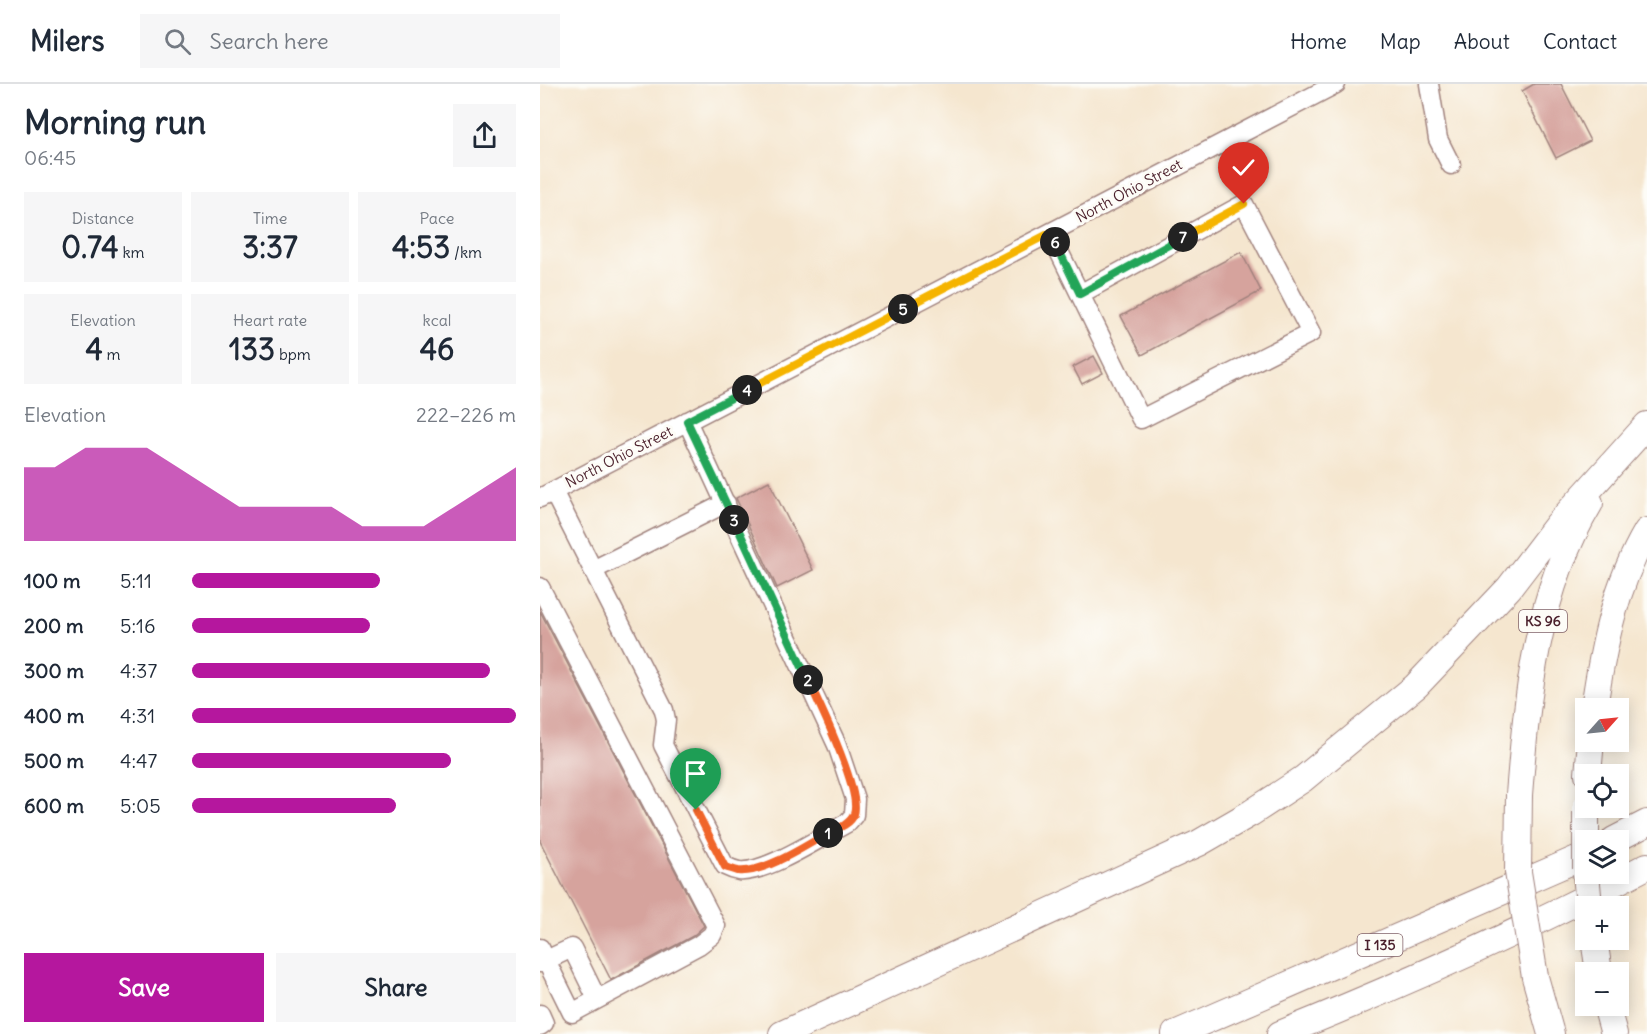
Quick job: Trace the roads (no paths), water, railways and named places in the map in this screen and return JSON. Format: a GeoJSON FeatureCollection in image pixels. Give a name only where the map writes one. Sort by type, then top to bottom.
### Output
{"type":"FeatureCollection","features":[{"type":"Feature","properties":{"kind":"highway","name":"KS 96"},"geometry":{"type":"LineString","coordinates":[[1551,1034],[1535,977],[1518,872],[1519,795],[1526,708],[1537,645],[1557,571],[1580,520],[1615,462],[1647,425]]}},
{"type":"Feature","properties":{"kind":"highway"},"geometry":{"type":"LineString","coordinates":[[782,1034],[1199,843],[1303,779],[1416,686],[1509,588],[1558,524],[1615,462]]}},
{"type":"Feature","properties":{"kind":"highway"},"geometry":{"type":"LineString","coordinates":[[1595,698],[1601,660],[1617,594],[1647,531]]}},
{"type":"Feature","properties":{"kind":"highway"},"geometry":{"type":"LineString","coordinates":[[1629,832],[1645,824]]}},
{"type":"Feature","properties":{"kind":"highway","name":"I 135"},"geometry":{"type":"LineString","coordinates":[[1175,1034],[1575,860]]}},
{"type":"Feature","properties":{"kind":"highway"},"geometry":{"type":"LineString","coordinates":[[1280,1034],[1346,1008],[1467,954],[1647,866]]}},
{"type":"Feature","properties":{"kind":"highway"},"geometry":{"type":"LineString","coordinates":[[1299,1034],[1346,1008]]}},
{"type":"Feature","properties":{"kind":"highway"},"geometry":{"type":"LineString","coordinates":[[1609,1016],[1614,1034]]}},
{"type":"Feature","properties":{"kind":"street","name":"North Ohio Street"},"geometry":{"type":"LineString","coordinates":[[546,495],[1336,84]]}},
{"type":"Feature","properties":{"kind":"street"},"geometry":{"type":"LineString","coordinates":[[1429,84],[1438,139],[1451,165]]}},
{"type":"Feature","properties":{"kind":"street"},"geometry":{"type":"LineString","coordinates":[[1050,233],[1141,419],[1311,333],[1244,204],[1080,294]]}},
{"type":"Feature","properties":{"kind":"street"},"geometry":{"type":"LineString","coordinates":[[546,495],[593,570],[664,710],[666,720],[663,746],[725,867],[748,871],[774,863],[848,823],[854,815],[855,799],[828,721],[687,421]]}},
{"type":"Feature","properties":{"kind":"street"},"geometry":{"type":"LineString","coordinates":[[593,570],[726,503]]}},
{"type":"Feature","properties":{"kind":"street"},"geometry":{"type":"LineString","coordinates":[[540,587],[716,926],[712,935],[699,945],[597,999],[572,1012],[542,957],[572,948],[597,999]]}},
{"type":"Feature","properties":{"kind":"street"},"geometry":{"type":"LineString","coordinates":[[540,1014],[544,1023],[540,1026]]}}]}
